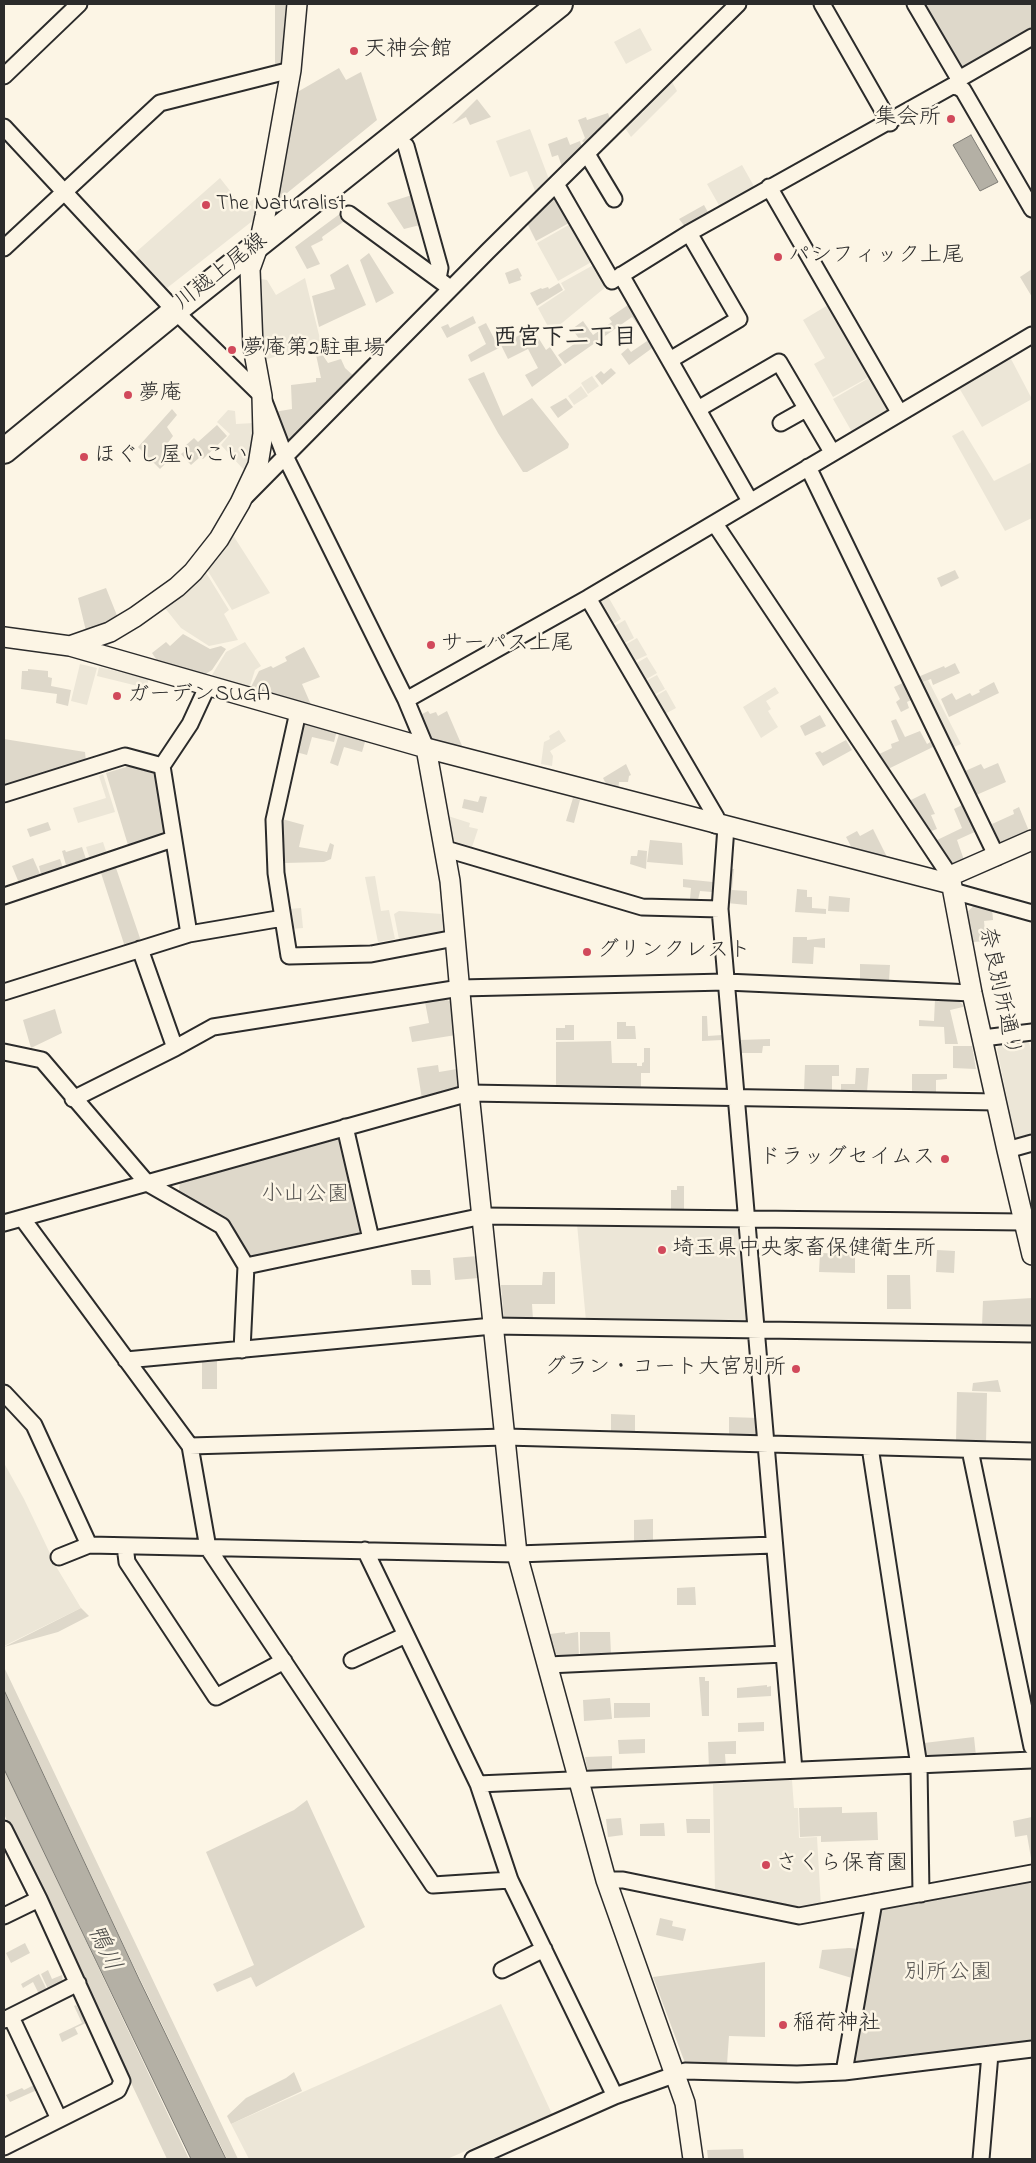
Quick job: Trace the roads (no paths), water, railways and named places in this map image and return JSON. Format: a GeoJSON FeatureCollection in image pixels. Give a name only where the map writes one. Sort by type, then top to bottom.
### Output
{"type":"FeatureCollection","features":[{"type":"Feature","properties":{"kind":"main road","name":"川越上尾線"},"geometry":{"type":"LineString","coordinates":[[4,451],[175,311],[560,4]]}},
{"type":"Feature","properties":{"kind":"street"},"geometry":{"type":"LineString","coordinates":[[4,76],[79,4]]}},
{"type":"Feature","properties":{"kind":"street"},"geometry":{"type":"LineString","coordinates":[[70,646],[110,632],[135,617],[177,587],[193,572],[219,539],[258,465],[263,434],[262,396],[253,347],[250,269],[260,244],[290,70],[297,4]]}},
{"type":"Feature","properties":{"kind":"street"},"geometry":{"type":"LineString","coordinates":[[240,502],[450,289],[738,4]]}},
{"type":"Feature","properties":{"kind":"street"},"geometry":{"type":"LineString","coordinates":[[822,4],[890,123]]}},
{"type":"Feature","properties":{"kind":"street"},"geometry":{"type":"LineString","coordinates":[[916,4],[958,83],[1032,209]]}},
{"type":"Feature","properties":{"kind":"street"},"geometry":{"type":"LineString","coordinates":[[556,184],[612,281],[690,233],[769,188],[890,123],[1032,36]]}},
{"type":"Feature","properties":{"kind":"street"},"geometry":{"type":"LineString","coordinates":[[4,248],[160,103],[290,70]]}},
{"type":"Feature","properties":{"kind":"street"},"geometry":{"type":"LineString","coordinates":[[4,127],[175,311],[262,396],[285,456],[406,700],[426,748],[446,849],[469,1093],[517,1554],[548,1665],[577,1781],[606,1880],[685,2103],[693,2159]]}},
{"type":"Feature","properties":{"kind":"street"},"geometry":{"type":"LineString","coordinates":[[406,146],[440,268],[438,279]]}},
{"type":"Feature","properties":{"kind":"street"},"geometry":{"type":"LineString","coordinates":[[587,154],[614,199]]}},
{"type":"Feature","properties":{"kind":"street"},"geometry":{"type":"LineString","coordinates":[[769,188],[899,412]]}},
{"type":"Feature","properties":{"kind":"street"},"geometry":{"type":"LineString","coordinates":[[348,214],[450,289]]}},
{"type":"Feature","properties":{"kind":"street"},"geometry":{"type":"LineString","coordinates":[[670,360],[739,319],[690,233]]}},
{"type":"Feature","properties":{"kind":"street"},"geometry":{"type":"LineString","coordinates":[[621,276],[750,501]]}},
{"type":"Feature","properties":{"kind":"street"},"geometry":{"type":"LineString","coordinates":[[406,700],[715,524],[899,412],[1032,335]]}},
{"type":"Feature","properties":{"kind":"street"},"geometry":{"type":"LineString","coordinates":[[698,409],[779,362],[832,452]]}},
{"type":"Feature","properties":{"kind":"street"},"geometry":{"type":"LineString","coordinates":[[781,423],[806,409]]}},
{"type":"Feature","properties":{"kind":"street"},"geometry":{"type":"LineString","coordinates":[[808,467],[997,857]]}},
{"type":"Feature","properties":{"kind":"street"},"geometry":{"type":"LineString","coordinates":[[715,524],[951,884]]}},
{"type":"Feature","properties":{"kind":"street"},"geometry":{"type":"LineString","coordinates":[[588,598],[721,826],[720,909],[794,1770]]}},
{"type":"Feature","properties":{"kind":"street"},"geometry":{"type":"LineString","coordinates":[[4,637],[70,646],[426,748],[721,826],[951,884],[1032,913]]}},
{"type":"Feature","properties":{"kind":"street"},"geometry":{"type":"LineString","coordinates":[[189,934],[162,766],[190,724],[208,685]]}},
{"type":"Feature","properties":{"kind":"street"},"geometry":{"type":"LineString","coordinates":[[298,712],[274,820],[276,873],[288,956],[371,954],[455,938]]}},
{"type":"Feature","properties":{"kind":"street"},"geometry":{"type":"LineString","coordinates":[[4,794],[125,756],[162,766]]}},
{"type":"Feature","properties":{"kind":"street"},"geometry":{"type":"LineString","coordinates":[[4,896],[173,839]]}},
{"type":"Feature","properties":{"kind":"street"},"geometry":{"type":"LineString","coordinates":[[951,884],[997,857],[1032,840]]}},
{"type":"Feature","properties":{"kind":"street"},"geometry":{"type":"LineString","coordinates":[[446,849],[642,907],[720,909]]}},
{"type":"Feature","properties":{"kind":"street","name":"奈良別所通り"},"geometry":{"type":"LineString","coordinates":[[951,884],[972,993],[1032,1255]]}},
{"type":"Feature","properties":{"kind":"street"},"geometry":{"type":"LineString","coordinates":[[4,992],[189,934],[283,918]]}},
{"type":"Feature","properties":{"kind":"street"},"geometry":{"type":"LineString","coordinates":[[140,949],[175,1048]]}},
{"type":"Feature","properties":{"kind":"street"},"geometry":{"type":"LineString","coordinates":[[73,1099],[175,1048],[212,1027],[460,988],[726,982],[972,993]]}},
{"type":"Feature","properties":{"kind":"street"},"geometry":{"type":"LineString","coordinates":[[983,1038],[1032,1032]]}},
{"type":"Feature","properties":{"kind":"street"},"geometry":{"type":"LineString","coordinates":[[4,1052],[42,1060],[73,1099],[147,1183],[222,1226],[246,1266],[242,1350]]}},
{"type":"Feature","properties":{"kind":"street"},"geometry":{"type":"LineString","coordinates":[[4,1223],[469,1093],[996,1102]]}},
{"type":"Feature","properties":{"kind":"street"},"geometry":{"type":"LineString","coordinates":[[345,1127],[371,1240]]}},
{"type":"Feature","properties":{"kind":"street"},"geometry":{"type":"LineString","coordinates":[[1007,1150],[1032,1143]]}},
{"type":"Feature","properties":{"kind":"street"},"geometry":{"type":"LineString","coordinates":[[246,1266],[482,1216],[1023,1222]]}},
{"type":"Feature","properties":{"kind":"street"},"geometry":{"type":"LineString","coordinates":[[22,1218],[190,1446],[208,1548],[433,1885],[510,1880]]}},
{"type":"Feature","properties":{"kind":"street"},"geometry":{"type":"LineString","coordinates":[[126,1360],[493,1326],[1032,1334]]}},
{"type":"Feature","properties":{"kind":"street"},"geometry":{"type":"LineString","coordinates":[[4,1393],[34,1425],[89,1545]]}},
{"type":"Feature","properties":{"kind":"street"},"geometry":{"type":"LineString","coordinates":[[190,1446],[506,1437],[1032,1451]]}},
{"type":"Feature","properties":{"kind":"street"},"geometry":{"type":"LineString","coordinates":[[870,1447],[919,1766],[921,1894]]}},
{"type":"Feature","properties":{"kind":"street"},"geometry":{"type":"LineString","coordinates":[[970,1450],[1032,1747]]}},
{"type":"Feature","properties":{"kind":"street"},"geometry":{"type":"LineString","coordinates":[[60,1557],[89,1545],[517,1554],[774,1545]]}},
{"type":"Feature","properties":{"kind":"street"},"geometry":{"type":"LineString","coordinates":[[125,1546],[127,1562],[216,1697],[284,1661]]}},
{"type":"Feature","properties":{"kind":"street"},"geometry":{"type":"LineString","coordinates":[[365,1550],[478,1784],[510,1880],[615,2096]]}},
{"type":"Feature","properties":{"kind":"street"},"geometry":{"type":"LineString","coordinates":[[352,1660],[406,1635]]}},
{"type":"Feature","properties":{"kind":"street"},"geometry":{"type":"LineString","coordinates":[[548,1665],[784,1654]]}},
{"type":"Feature","properties":{"kind":"street"},"geometry":{"type":"LineString","coordinates":[[478,1784],[1032,1760]]}},
{"type":"Feature","properties":{"kind":"street"},"geometry":{"type":"LineString","coordinates":[[4,2147],[118,2090],[122,2081],[78,1983],[5,1834]]}},
{"type":"Feature","properties":{"kind":"street"},"geometry":{"type":"LineString","coordinates":[[606,1880],[623,1880],[799,1916],[1032,1873]]}},
{"type":"Feature","properties":{"kind":"street"},"geometry":{"type":"LineString","coordinates":[[4,1916],[38,1899]]}},
{"type":"Feature","properties":{"kind":"street"},"geometry":{"type":"LineString","coordinates":[[844,2072],[874,1902]]}},
{"type":"Feature","properties":{"kind":"street"},"geometry":{"type":"LineString","coordinates":[[502,1970],[544,1949]]}},
{"type":"Feature","properties":{"kind":"street"},"geometry":{"type":"LineString","coordinates":[[59,2119],[8,2019],[78,1983]]}},
{"type":"Feature","properties":{"kind":"street"},"geometry":{"type":"LineString","coordinates":[[473,2159],[615,2096],[685,2072],[729,2071],[797,2074],[844,2072],[1032,2049]]}},
{"type":"Feature","properties":{"kind":"street"},"geometry":{"type":"LineString","coordinates":[[980,2159],[990,2054]]}},
{"type":"Feature","properties":{"kind":"water"},"geometry":{"type":"Polygon","coordinates":[[[971,135],[998,182],[980,191],[953,145],[971,135]]]}},
{"type":"Feature","properties":{"kind":"water","name":"鴨川"},"geometry":{"type":"Polygon","coordinates":[[[4,1690],[139,1979],[226,2159],[191,2159],[4,1769],[4,1690]]]}},
{"type":"Feature","properties":{"kind":"place","name":"天神会館"},"geometry":{"type":"Point","coordinates":[354,51]}},
{"type":"Feature","properties":{"kind":"place","name":"集会所"},"geometry":{"type":"Point","coordinates":[951,119]}},
{"type":"Feature","properties":{"kind":"place","name":"The Naturalist"},"geometry":{"type":"Point","coordinates":[206,205]}},
{"type":"Feature","properties":{"kind":"place","name":"パシフィック上尾"},"geometry":{"type":"Point","coordinates":[778,257]}},
{"type":"Feature","properties":{"kind":"place","name":"夢庵第2駐車場"},"geometry":{"type":"Point","coordinates":[232,350]}},
{"type":"Feature","properties":{"kind":"place","name":"夢庵"},"geometry":{"type":"Point","coordinates":[128,395]}},
{"type":"Feature","properties":{"kind":"place","name":"ほぐし屋いこい"},"geometry":{"type":"Point","coordinates":[84,457]}},
{"type":"Feature","properties":{"kind":"place","name":"サーパス上尾"},"geometry":{"type":"Point","coordinates":[431,645]}},
{"type":"Feature","properties":{"kind":"place","name":"ガーデンSUGA"},"geometry":{"type":"Point","coordinates":[117,696]}},
{"type":"Feature","properties":{"kind":"place","name":"グリンクレスト"},"geometry":{"type":"Point","coordinates":[587,952]}},
{"type":"Feature","properties":{"kind":"place","name":"ドラッグセイムス"},"geometry":{"type":"Point","coordinates":[945,1159]}},
{"type":"Feature","properties":{"kind":"place","name":"埼玉県中央家畜保健衛生所"},"geometry":{"type":"Point","coordinates":[662,1250]}},
{"type":"Feature","properties":{"kind":"place","name":"グラン・コート大宮別所"},"geometry":{"type":"Point","coordinates":[796,1369]}},
{"type":"Feature","properties":{"kind":"place","name":"さくら保育園"},"geometry":{"type":"Point","coordinates":[766,1865]}},
{"type":"Feature","properties":{"kind":"place","name":"稲荷神社"},"geometry":{"type":"Point","coordinates":[783,2025]}},
{"type":"Feature","properties":{"kind":"district","name":"西宮下二丁目"},"geometry":{"type":"Point","coordinates":[565,340]}},
{"type":"Feature","properties":{"kind":"park label","name":"小山公園"},"geometry":{"type":"Point","coordinates":[305,1196]}},
{"type":"Feature","properties":{"kind":"park label","name":"別所公園"},"geometry":{"type":"Point","coordinates":[948,1974]}}]}
